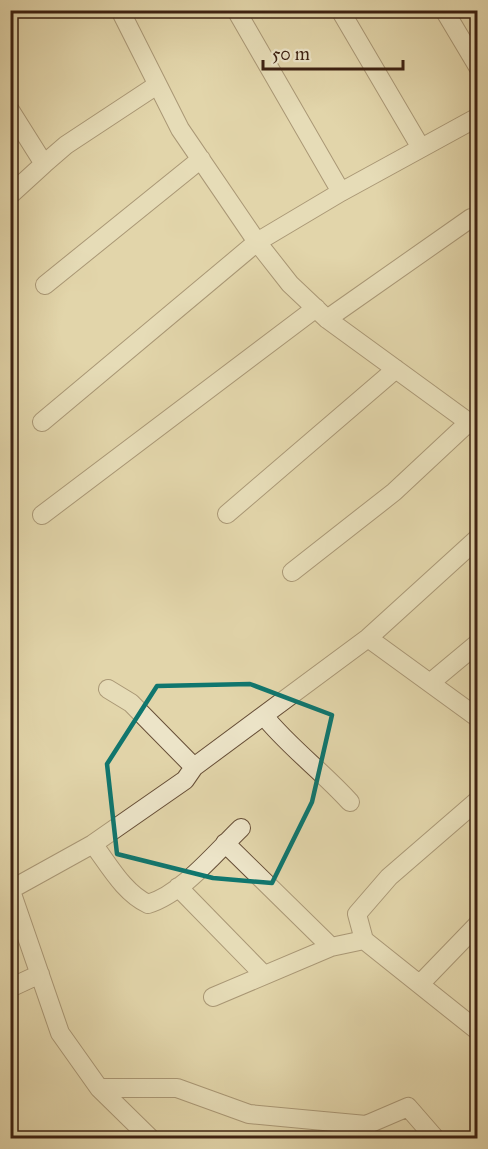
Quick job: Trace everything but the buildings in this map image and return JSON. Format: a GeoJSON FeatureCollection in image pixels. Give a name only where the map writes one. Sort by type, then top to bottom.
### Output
{"type":"FeatureCollection","features":[{"type":"Feature","properties":{"kind":"street"},"geometry":{"type":"LineString","coordinates":[[120,10],[180,129],[257,242],[290,284],[321,313],[473,425],[394,492],[292,572]]}},
{"type":"Feature","properties":{"kind":"street"},"geometry":{"type":"LineString","coordinates":[[236,10],[341,192]]}},
{"type":"Feature","properties":{"kind":"street"},"geometry":{"type":"LineString","coordinates":[[340,10],[421,148]]}},
{"type":"Feature","properties":{"kind":"street"},"geometry":{"type":"LineString","coordinates":[[444,10],[477,67]]}},
{"type":"Feature","properties":{"kind":"street"},"geometry":{"type":"LineString","coordinates":[[10,195],[66,145],[158,85]]}},
{"type":"Feature","properties":{"kind":"street"},"geometry":{"type":"LineString","coordinates":[[10,110],[44,164]]}},
{"type":"Feature","properties":{"kind":"street"},"geometry":{"type":"LineString","coordinates":[[42,422],[257,242],[341,192],[477,117]]}},
{"type":"Feature","properties":{"kind":"street"},"geometry":{"type":"LineString","coordinates":[[45,285],[201,159]]}},
{"type":"Feature","properties":{"kind":"street"},"geometry":{"type":"LineString","coordinates":[[42,515],[321,313],[471,218]]}},
{"type":"Feature","properties":{"kind":"street"},"geometry":{"type":"LineString","coordinates":[[227,514],[396,369]]}},
{"type":"Feature","properties":{"kind":"street"},"geometry":{"type":"LineString","coordinates":[[150,1138],[99,1088],[60,1033],[11,890],[93,844],[185,780],[194,767],[368,638],[477,538]]}},
{"type":"Feature","properties":{"kind":"street"},"geometry":{"type":"LineString","coordinates":[[368,638],[477,718]]}},
{"type":"Feature","properties":{"kind":"street"},"geometry":{"type":"LineString","coordinates":[[430,683],[477,643]]}},
{"type":"Feature","properties":{"kind":"street"},"geometry":{"type":"LineString","coordinates":[[108,689],[131,703],[194,767]]}},
{"type":"Feature","properties":{"kind":"street"},"geometry":{"type":"LineString","coordinates":[[264,716],[290,746],[306,762],[322,771],[350,802]]}},
{"type":"Feature","properties":{"kind":"street"},"geometry":{"type":"LineString","coordinates":[[477,800],[389,877],[357,914],[364,940],[477,1030]]}},
{"type":"Feature","properties":{"kind":"street"},"geometry":{"type":"LineString","coordinates":[[93,844],[139,900],[148,904],[178,887],[242,828]]}},
{"type":"Feature","properties":{"kind":"street"},"geometry":{"type":"LineString","coordinates":[[225,843],[331,947]]}},
{"type":"Feature","properties":{"kind":"street"},"geometry":{"type":"LineString","coordinates":[[178,887],[264,975]]}},
{"type":"Feature","properties":{"kind":"street"},"geometry":{"type":"LineString","coordinates":[[420,984],[477,924]]}},
{"type":"Feature","properties":{"kind":"street"},"geometry":{"type":"LineString","coordinates":[[213,997],[331,947],[364,940]]}},
{"type":"Feature","properties":{"kind":"street"},"geometry":{"type":"LineString","coordinates":[[10,988],[40,974]]}},
{"type":"Feature","properties":{"kind":"street"},"geometry":{"type":"LineString","coordinates":[[99,1088],[177,1088],[249,1114],[366,1125],[408,1107],[435,1138]]}},
{"type":"Feature","properties":{"kind":"highlighted area"},"geometry":{"type":"Polygon","coordinates":[[[250,684],[332,715],[312,802],[272,883],[213,878],[117,854],[107,764],[157,686],[250,684]]]}}]}
